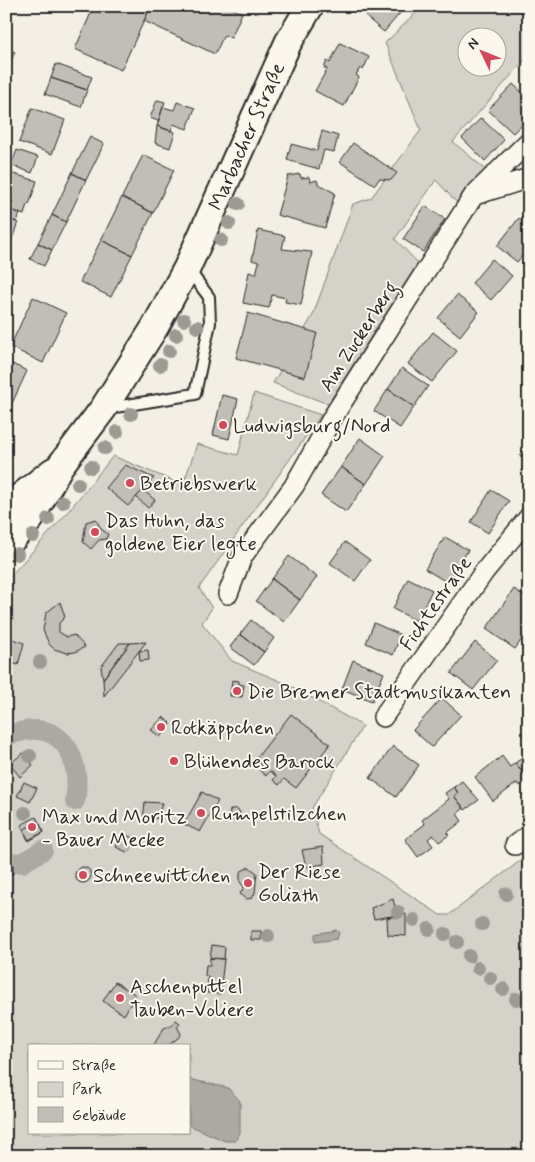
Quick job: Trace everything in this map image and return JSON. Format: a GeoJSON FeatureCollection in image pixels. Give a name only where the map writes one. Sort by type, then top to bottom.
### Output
{"type":"FeatureCollection","features":[{"type":"Feature","properties":{"kind":"main road","name":"Marbacher Straße"},"geometry":{"type":"LineString","coordinates":[[6,546],[31,518],[60,466],[103,409],[140,353],[187,268],[288,43],[310,6]]}},
{"type":"Feature","properties":{"kind":"main road","name":"Marbacher Straße"},"geometry":{"type":"LineString","coordinates":[[6,508],[13,500],[60,466]]}},
{"type":"Feature","properties":{"kind":"street","name":"Am Zuckerberg"},"geometry":{"type":"LineString","coordinates":[[228,594],[242,557],[294,486],[334,415],[474,195],[529,141]]}},
{"type":"Feature","properties":{"kind":"street"},"geometry":{"type":"LineString","coordinates":[[474,195],[529,178]]}},
{"type":"Feature","properties":{"kind":"street","name":"Fichtestraße"},"geometry":{"type":"LineString","coordinates":[[383,718],[484,572],[529,517]]}},
{"type":"Feature","properties":{"kind":"lane"},"geometry":{"type":"LineString","coordinates":[[103,409],[195,394],[210,323],[209,297],[187,268]]}},
{"type":"Feature","properties":{"kind":"green space"},"geometry":{"type":"Polygon","coordinates":[[[423,6],[529,6],[529,55],[453,142],[486,170],[458,204],[436,180],[395,239],[418,263],[328,404],[273,383],[313,315],[353,204],[371,198],[421,130],[385,43],[423,6]]]}},
{"type":"Feature","properties":{"kind":"green space","name":"Blühendes Barock"},"geometry":{"type":"Polygon","coordinates":[[[254,393],[321,415],[199,588],[212,608],[202,623],[232,661],[287,684],[363,726],[312,808],[319,834],[440,915],[449,915],[529,854],[529,1156],[6,1156],[6,581],[66,514],[113,456],[183,485],[197,444],[238,455],[254,393]]]}},
{"type":"Feature","properties":{"kind":"shaded area"},"geometry":{"type":"Polygon","coordinates":[[[336,930],[339,933],[337,939],[315,942],[315,934],[336,930]]]}},
{"type":"Feature","properties":{"kind":"shaded area"},"geometry":{"type":"Polygon","coordinates":[[[190,1079],[228,1088],[240,1101],[240,1133],[235,1141],[225,1141],[190,1125],[190,1079]]]}},
{"type":"Feature","properties":{"kind":"building"},"geometry":{"type":"Polygon","coordinates":[[[94,6],[151,6],[121,70],[75,49],[94,6]]]}},
{"type":"Feature","properties":{"kind":"building"},"geometry":{"type":"Polygon","coordinates":[[[151,6],[228,6],[242,13],[231,38],[224,35],[215,54],[144,21],[151,6]]]}},
{"type":"Feature","properties":{"kind":"building"},"geometry":{"type":"Polygon","coordinates":[[[375,6],[394,6],[401,12],[384,32],[366,17],[375,6]]]}},
{"type":"Feature","properties":{"kind":"building"},"geometry":{"type":"Polygon","coordinates":[[[340,43],[369,57],[363,70],[360,68],[356,75],[359,77],[344,106],[315,91],[327,69],[324,68],[327,61],[330,63],[340,43]]]}},
{"type":"Feature","properties":{"kind":"building"},"geometry":{"type":"Polygon","coordinates":[[[6,48],[15,52],[6,71],[6,48]]]}},
{"type":"Feature","properties":{"kind":"building"},"geometry":{"type":"Polygon","coordinates":[[[56,64],[92,77],[87,90],[51,78],[56,64]]]}},
{"type":"Feature","properties":{"kind":"building"},"geometry":{"type":"Polygon","coordinates":[[[51,78],[87,90],[81,107],[45,94],[51,78]]]}},
{"type":"Feature","properties":{"kind":"building"},"geometry":{"type":"Polygon","coordinates":[[[513,84],[529,99],[529,117],[513,133],[488,110],[513,84]]]}},
{"type":"Feature","properties":{"kind":"building"},"geometry":{"type":"Polygon","coordinates":[[[157,100],[165,102],[158,121],[150,118],[157,100]]]}},
{"type":"Feature","properties":{"kind":"building"},"geometry":{"type":"Polygon","coordinates":[[[177,102],[195,108],[187,129],[173,124],[171,131],[157,126],[163,107],[174,110],[177,102]]]}},
{"type":"Feature","properties":{"kind":"building"},"geometry":{"type":"Polygon","coordinates":[[[32,108],[65,120],[52,154],[19,142],[32,108]]]}},
{"type":"Feature","properties":{"kind":"building"},"geometry":{"type":"Polygon","coordinates":[[[481,118],[504,140],[485,161],[462,138],[481,118]]]}},
{"type":"Feature","properties":{"kind":"building"},"geometry":{"type":"Polygon","coordinates":[[[157,126],[175,132],[170,148],[155,143],[157,126]]]}},
{"type":"Feature","properties":{"kind":"building"},"geometry":{"type":"Polygon","coordinates":[[[322,131],[338,136],[334,152],[324,150],[319,169],[287,160],[291,144],[317,151],[322,131]]]}},
{"type":"Feature","properties":{"kind":"building"},"geometry":{"type":"Polygon","coordinates":[[[90,137],[104,144],[86,180],[72,173],[90,137]]]}},
{"type":"Feature","properties":{"kind":"building"},"geometry":{"type":"Polygon","coordinates":[[[353,143],[397,173],[391,180],[379,179],[375,185],[340,162],[353,143]]]}},
{"type":"Feature","properties":{"kind":"building"},"geometry":{"type":"Polygon","coordinates":[[[17,150],[38,157],[32,173],[11,165],[17,150]]]}},
{"type":"Feature","properties":{"kind":"building"},"geometry":{"type":"Polygon","coordinates":[[[143,155],[174,170],[153,213],[122,197],[143,155]]]}},
{"type":"Feature","properties":{"kind":"building"},"geometry":{"type":"Polygon","coordinates":[[[7,172],[37,181],[24,215],[10,210],[13,201],[6,199],[7,172]]]}},
{"type":"Feature","properties":{"kind":"building"},"geometry":{"type":"Polygon","coordinates":[[[72,173],[86,180],[66,222],[52,215],[72,173]]]}},
{"type":"Feature","properties":{"kind":"building"},"geometry":{"type":"Polygon","coordinates":[[[300,174],[301,178],[309,177],[310,182],[317,180],[318,184],[335,193],[325,228],[277,215],[288,176],[300,174]]]}},
{"type":"Feature","properties":{"kind":"building"},"geometry":{"type":"Polygon","coordinates":[[[122,197],[153,213],[132,255],[101,240],[122,197]]]}},
{"type":"Feature","properties":{"kind":"building"},"geometry":{"type":"Polygon","coordinates":[[[6,199],[13,201],[10,210],[20,213],[17,222],[6,219],[6,199]]]}},
{"type":"Feature","properties":{"kind":"building"},"geometry":{"type":"Polygon","coordinates":[[[425,206],[445,219],[423,252],[403,239],[425,206]]]}},
{"type":"Feature","properties":{"kind":"building"},"geometry":{"type":"Polygon","coordinates":[[[52,215],[66,222],[52,250],[38,243],[52,215]]]}},
{"type":"Feature","properties":{"kind":"building"},"geometry":{"type":"Polygon","coordinates":[[[519,218],[529,226],[529,247],[517,262],[497,246],[519,218]]]}},
{"type":"Feature","properties":{"kind":"building"},"geometry":{"type":"Polygon","coordinates":[[[6,219],[18,222],[9,248],[6,247],[6,219]]]}},
{"type":"Feature","properties":{"kind":"building"},"geometry":{"type":"Polygon","coordinates":[[[258,230],[285,236],[282,249],[312,252],[301,305],[285,302],[286,298],[272,295],[269,308],[243,303],[249,272],[256,274],[259,262],[252,260],[258,230]]]}},
{"type":"Feature","properties":{"kind":"building"},"geometry":{"type":"Polygon","coordinates":[[[101,240],[132,255],[111,297],[80,282],[101,240]]]}},
{"type":"Feature","properties":{"kind":"building"},"geometry":{"type":"Polygon","coordinates":[[[38,243],[52,250],[44,266],[30,259],[38,243]]]}},
{"type":"Feature","properties":{"kind":"building"},"geometry":{"type":"Polygon","coordinates":[[[492,259],[512,276],[491,300],[472,283],[492,259]]]}},
{"type":"Feature","properties":{"kind":"building"},"geometry":{"type":"Polygon","coordinates":[[[457,295],[479,312],[460,336],[438,318],[457,295]]]}},
{"type":"Feature","properties":{"kind":"building"},"geometry":{"type":"Polygon","coordinates":[[[33,297],[66,313],[43,363],[10,347],[33,297]]]}},
{"type":"Feature","properties":{"kind":"building"},"geometry":{"type":"Polygon","coordinates":[[[248,313],[317,333],[305,377],[236,358],[248,313]]]}},
{"type":"Feature","properties":{"kind":"building"},"geometry":{"type":"Polygon","coordinates":[[[433,332],[457,351],[432,382],[408,364],[433,332]]]}},
{"type":"Feature","properties":{"kind":"building"},"geometry":{"type":"Polygon","coordinates":[[[6,361],[27,371],[8,412],[6,411],[6,361]]]}},
{"type":"Feature","properties":{"kind":"building"},"geometry":{"type":"Polygon","coordinates":[[[402,368],[428,386],[414,407],[388,389],[402,368]]]}},
{"type":"Feature","properties":{"kind":"building"},"geometry":{"type":"Polygon","coordinates":[[[388,389],[414,407],[400,428],[374,411],[388,389]]]}},
{"type":"Feature","properties":{"kind":"building","name":"Ludwigsburg/Nord"},"geometry":{"type":"Polygon","coordinates":[[[222,395],[238,399],[229,439],[213,435],[222,395]]]}},
{"type":"Feature","properties":{"kind":"building"},"geometry":{"type":"Polygon","coordinates":[[[360,438],[385,456],[366,484],[341,467],[360,438]]]}},
{"type":"Feature","properties":{"kind":"building"},"geometry":{"type":"Polygon","coordinates":[[[529,444],[529,462],[520,456],[529,444]]]}},
{"type":"Feature","properties":{"kind":"building","name":"Betriebswerk"},"geometry":{"type":"Polygon","coordinates":[[[125,465],[154,478],[128,506],[106,488],[125,465]]]}},
{"type":"Feature","properties":{"kind":"building"},"geometry":{"type":"Polygon","coordinates":[[[341,467],[366,484],[346,512],[321,495],[341,467]]]}},
{"type":"Feature","properties":{"kind":"building"},"geometry":{"type":"Polygon","coordinates":[[[143,490],[155,500],[148,508],[136,497],[143,490]]]}},
{"type":"Feature","properties":{"kind":"building"},"geometry":{"type":"Polygon","coordinates":[[[491,490],[509,501],[488,533],[471,522],[491,490]]]}},
{"type":"Feature","properties":{"kind":"building","name":"Das Huhn, das goldene Eier legte"},"geometry":{"type":"Polygon","coordinates":[[[96,519],[101,529],[108,534],[106,539],[99,540],[91,549],[83,542],[86,522],[96,519]]]}},
{"type":"Feature","properties":{"kind":"building"},"geometry":{"type":"Polygon","coordinates":[[[445,537],[468,550],[448,583],[425,569],[445,537]]]}},
{"type":"Feature","properties":{"kind":"building"},"geometry":{"type":"Polygon","coordinates":[[[345,542],[370,560],[355,581],[330,563],[345,542]]]}},
{"type":"Feature","properties":{"kind":"building"},"geometry":{"type":"Polygon","coordinates":[[[289,556],[317,577],[300,600],[272,579],[289,556]]]}},
{"type":"Feature","properties":{"kind":"building"},"geometry":{"type":"Polygon","coordinates":[[[408,578],[432,590],[417,621],[393,609],[408,578]]]}},
{"type":"Feature","properties":{"kind":"building"},"geometry":{"type":"Polygon","coordinates":[[[272,579],[300,600],[284,622],[256,601],[272,579]]]}},
{"type":"Feature","properties":{"kind":"building"},"geometry":{"type":"Polygon","coordinates":[[[514,589],[529,599],[529,629],[515,649],[486,629],[514,589]]]}},
{"type":"Feature","properties":{"kind":"building"},"geometry":{"type":"Polygon","coordinates":[[[60,602],[65,617],[59,623],[59,632],[67,637],[74,635],[85,647],[75,652],[67,653],[54,649],[49,644],[43,630],[46,613],[60,602]]]}},
{"type":"Feature","properties":{"kind":"building"},"geometry":{"type":"Polygon","coordinates":[[[251,620],[274,638],[264,652],[240,634],[251,620]]]}},
{"type":"Feature","properties":{"kind":"building"},"geometry":{"type":"Polygon","coordinates":[[[374,623],[401,635],[393,655],[366,643],[374,623]]]}},
{"type":"Feature","properties":{"kind":"building"},"geometry":{"type":"Polygon","coordinates":[[[240,634],[264,652],[254,665],[230,647],[240,634]]]}},
{"type":"Feature","properties":{"kind":"building"},"geometry":{"type":"Polygon","coordinates":[[[7,637],[24,643],[18,665],[6,661],[7,637]]]}},
{"type":"Feature","properties":{"kind":"building"},"geometry":{"type":"Polygon","coordinates":[[[146,642],[104,696],[103,679],[130,643],[146,642]]]}},
{"type":"Feature","properties":{"kind":"building"},"geometry":{"type":"Polygon","coordinates":[[[475,642],[497,660],[473,690],[451,673],[475,642]]]}},
{"type":"Feature","properties":{"kind":"building"},"geometry":{"type":"Polygon","coordinates":[[[119,643],[130,643],[103,679],[101,667],[119,643]]]}},
{"type":"Feature","properties":{"kind":"building"},"geometry":{"type":"Polygon","coordinates":[[[148,650],[149,660],[140,661],[139,651],[148,650]]]}},
{"type":"Feature","properties":{"kind":"building"},"geometry":{"type":"Polygon","coordinates":[[[353,660],[384,673],[372,701],[342,689],[353,660]]]}},
{"type":"Feature","properties":{"kind":"building","name":"Die Bremer Stadtmusikanten"},"geometry":{"type":"Polygon","coordinates":[[[232,680],[239,681],[239,684],[244,685],[242,697],[230,696],[232,680]]]}},
{"type":"Feature","properties":{"kind":"building"},"geometry":{"type":"Polygon","coordinates":[[[442,698],[461,715],[432,747],[413,730],[442,698]]]}},
{"type":"Feature","properties":{"kind":"building"},"geometry":{"type":"Polygon","coordinates":[[[291,714],[330,744],[296,788],[284,779],[279,785],[273,780],[276,776],[270,771],[266,776],[259,770],[262,766],[255,760],[291,714]]]}},
{"type":"Feature","properties":{"kind":"building","name":"Rotkäppchen"},"geometry":{"type":"Polygon","coordinates":[[[163,717],[171,724],[160,737],[151,730],[163,717]]]}},
{"type":"Feature","properties":{"kind":"building"},"geometry":{"type":"Polygon","coordinates":[[[393,746],[419,765],[396,797],[370,778],[393,746]]]}},
{"type":"Feature","properties":{"kind":"building"},"geometry":{"type":"Polygon","coordinates":[[[23,753],[33,765],[20,777],[10,764],[23,753]]]}},
{"type":"Feature","properties":{"kind":"building"},"geometry":{"type":"Polygon","coordinates":[[[502,756],[510,767],[515,763],[528,780],[519,786],[517,783],[493,801],[475,777],[502,756]]]}},
{"type":"Feature","properties":{"kind":"building"},"geometry":{"type":"Polygon","coordinates":[[[525,756],[529,759],[528,780],[515,763],[525,756]]]}},
{"type":"Feature","properties":{"kind":"building"},"geometry":{"type":"Polygon","coordinates":[[[462,781],[479,800],[465,810],[454,796],[458,793],[454,787],[462,781]]]}},
{"type":"Feature","properties":{"kind":"building"},"geometry":{"type":"Polygon","coordinates":[[[24,782],[37,788],[30,802],[17,796],[24,782]]]}},
{"type":"Feature","properties":{"kind":"building"},"geometry":{"type":"Polygon","coordinates":[[[454,787],[458,793],[454,796],[464,808],[457,814],[462,821],[447,833],[449,835],[439,842],[433,835],[428,839],[433,846],[418,857],[405,839],[425,824],[422,820],[449,799],[445,793],[454,787]]]}},
{"type":"Feature","properties":{"kind":"building","name":"Rumpelstilzchen"},"geometry":{"type":"Polygon","coordinates":[[[202,792],[218,801],[200,832],[184,824],[202,792]]]}},
{"type":"Feature","properties":{"kind":"building"},"geometry":{"type":"Polygon","coordinates":[[[145,802],[162,803],[158,818],[143,820],[145,802]]]}},
{"type":"Feature","properties":{"kind":"building"},"geometry":{"type":"Polygon","coordinates":[[[235,808],[240,812],[240,819],[234,821],[229,817],[230,810],[235,808]]]}},
{"type":"Feature","properties":{"kind":"building","name":"Max und Moritz - Bauer Mecke"},"geometry":{"type":"Polygon","coordinates":[[[36,817],[44,832],[29,841],[21,825],[36,817]]]}},
{"type":"Feature","properties":{"kind":"building","name":"Max und Moritz - Bauer Mecke"},"geometry":{"type":"Polygon","coordinates":[[[38,821],[44,832],[28,840],[23,830],[38,821]]]}},
{"type":"Feature","properties":{"kind":"building"},"geometry":{"type":"Polygon","coordinates":[[[122,833],[135,839],[129,853],[116,847],[122,833]]]}},
{"type":"Feature","properties":{"kind":"building"},"geometry":{"type":"Polygon","coordinates":[[[323,847],[324,864],[306,867],[302,850],[323,847]]]}},
{"type":"Feature","properties":{"kind":"building"},"geometry":{"type":"Polygon","coordinates":[[[6,864],[13,865],[13,874],[6,874],[6,864]]]}},
{"type":"Feature","properties":{"kind":"building","name":"Schneewittchen"},"geometry":{"type":"Polygon","coordinates":[[[83,867],[91,875],[83,883],[75,875],[83,867]]]}},
{"type":"Feature","properties":{"kind":"building","name":"Der Riese Goliath"},"geometry":{"type":"Polygon","coordinates":[[[249,867],[257,873],[255,893],[252,898],[247,899],[240,894],[244,887],[240,882],[240,872],[249,867]]]}},
{"type":"Feature","properties":{"kind":"building"},"geometry":{"type":"Polygon","coordinates":[[[393,899],[397,915],[374,919],[371,908],[393,899]]]}},
{"type":"Feature","properties":{"kind":"building"},"geometry":{"type":"Polygon","coordinates":[[[406,914],[406,936],[388,935],[387,918],[406,914]]]}},
{"type":"Feature","properties":{"kind":"building"},"geometry":{"type":"Polygon","coordinates":[[[251,931],[261,931],[261,940],[251,940],[251,931]]]}},
{"type":"Feature","properties":{"kind":"building"},"geometry":{"type":"Polygon","coordinates":[[[212,945],[225,947],[224,959],[210,958],[212,945]]]}},
{"type":"Feature","properties":{"kind":"building"},"geometry":{"type":"Polygon","coordinates":[[[210,958],[224,959],[220,994],[207,993],[208,977],[205,976],[206,965],[210,965],[210,958]]]}},
{"type":"Feature","properties":{"kind":"building","name":"Aschenputtel Tauben-Voliere"},"geometry":{"type":"Polygon","coordinates":[[[115,982],[136,995],[124,1015],[103,1001],[115,982]]]}},
{"type":"Feature","properties":{"kind":"building"},"geometry":{"type":"Polygon","coordinates":[[[176,1020],[180,1023],[177,1026],[181,1034],[178,1038],[170,1044],[154,1044],[164,1028],[172,1025],[176,1020]]]}},
{"type":"Feature","properties":{"kind":"waterway"},"geometry":{"type":"LineString","coordinates":[[6,736],[37,730],[59,738],[66,746],[75,767],[75,801]]}},
{"type":"Feature","properties":{"kind":"waterway"},"geometry":{"type":"LineString","coordinates":[[6,862],[22,863],[43,850]]}},
{"type":"Feature","properties":{"kind":"place","name":"Ludwigsburg/Nord"},"geometry":{"type":"Point","coordinates":[223,425]}},
{"type":"Feature","properties":{"kind":"place","name":"Betriebswerk"},"geometry":{"type":"Point","coordinates":[130,483]}},
{"type":"Feature","properties":{"kind":"place","name":"Das Huhn, das goldene Eier legte"},"geometry":{"type":"Point","coordinates":[95,532]}},
{"type":"Feature","properties":{"kind":"place","name":"Die Bremer Stadtmusikanten"},"geometry":{"type":"Point","coordinates":[237,691]}},
{"type":"Feature","properties":{"kind":"place","name":"Rotkäppchen"},"geometry":{"type":"Point","coordinates":[161,727]}},
{"type":"Feature","properties":{"kind":"place","name":"Blühendes Barock"},"geometry":{"type":"Point","coordinates":[174,761]}},
{"type":"Feature","properties":{"kind":"place","name":"Rumpelstilzchen"},"geometry":{"type":"Point","coordinates":[201,813]}},
{"type":"Feature","properties":{"kind":"place","name":"Max und Moritz - Bauer Mecke"},"geometry":{"type":"Point","coordinates":[32,827]}},
{"type":"Feature","properties":{"kind":"place","name":"Schneewittchen"},"geometry":{"type":"Point","coordinates":[83,875]}},
{"type":"Feature","properties":{"kind":"place","name":"Der Riese Goliath"},"geometry":{"type":"Point","coordinates":[248,883]}},
{"type":"Feature","properties":{"kind":"place","name":"Aschenputtel Tauben-Voliere"},"geometry":{"type":"Point","coordinates":[120,998]}}]}
